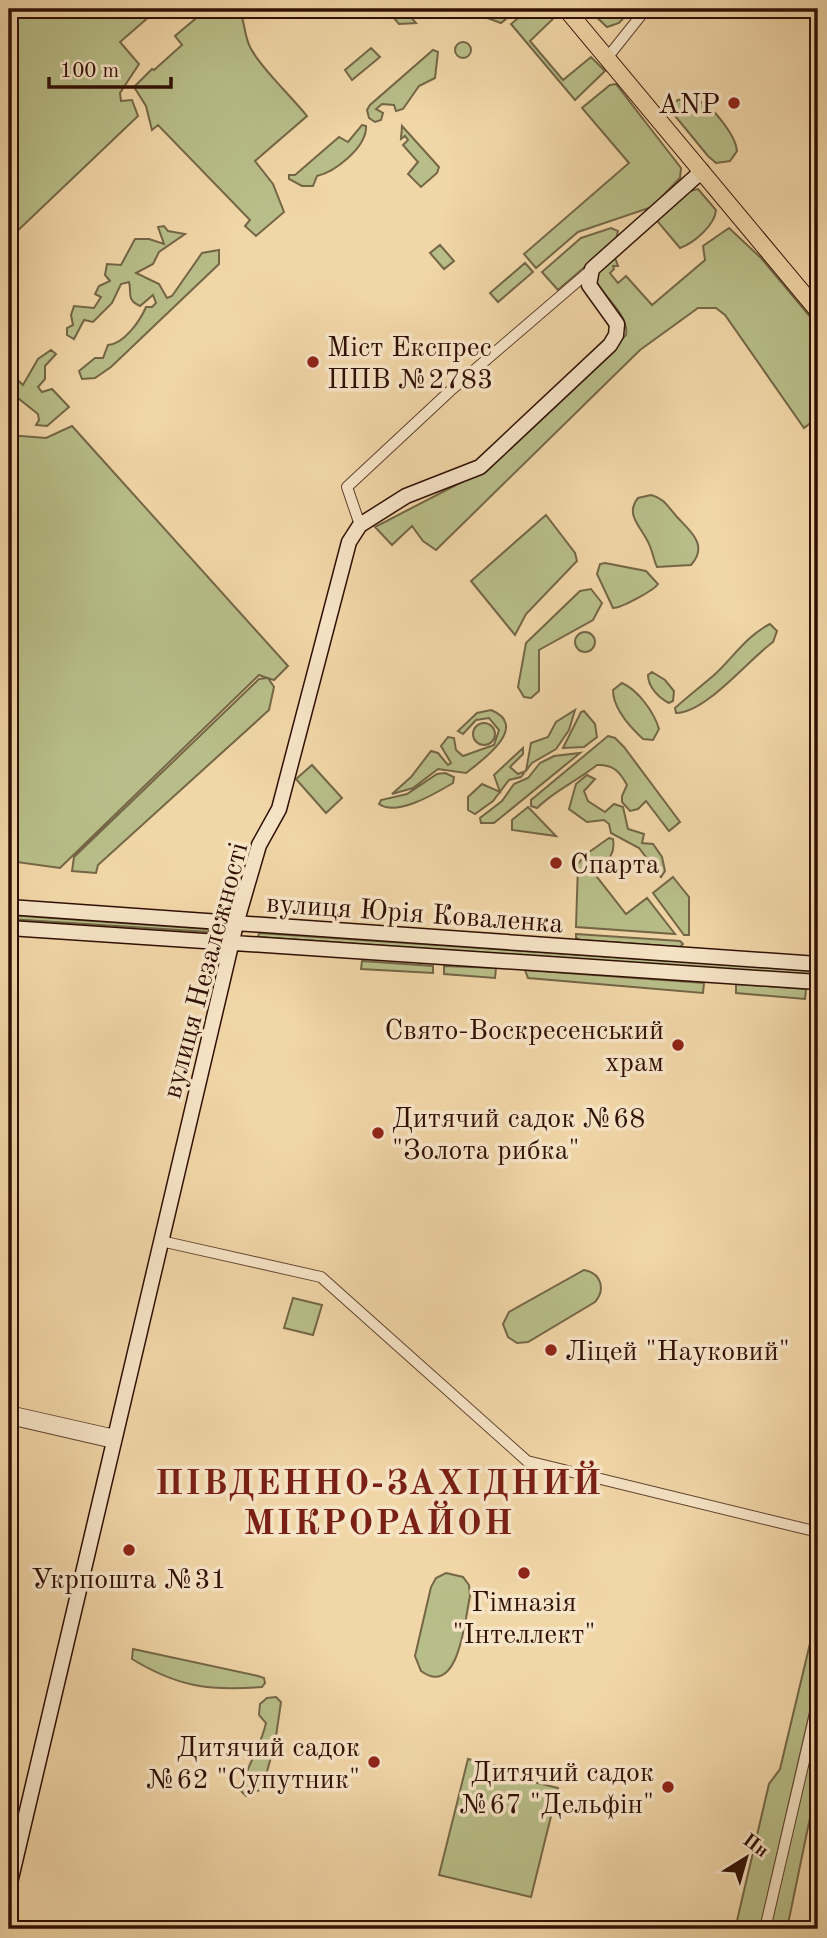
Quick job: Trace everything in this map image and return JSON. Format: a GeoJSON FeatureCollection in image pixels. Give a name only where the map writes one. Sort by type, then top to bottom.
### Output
{"type":"FeatureCollection","features":[{"type":"Feature","properties":{"kind":"main road"},"geometry":{"type":"LineString","coordinates":[[566,9],[818,311]]}},
{"type":"Feature","properties":{"kind":"main road"},"geometry":{"type":"LineString","coordinates":[[360,525],[406,496],[480,467],[614,341],[617,324],[589,285],[592,269],[702,171]]}},
{"type":"Feature","properties":{"kind":"main road","name":"вулиця Незалежності"},"geometry":{"type":"LineString","coordinates":[[9,1887],[236,924],[259,845],[279,810],[329,609],[349,542],[360,525]]}},
{"type":"Feature","properties":{"kind":"main road","name":"вулиця Юрія Коваленка"},"geometry":{"type":"LineString","coordinates":[[9,906],[818,964]]}},
{"type":"Feature","properties":{"kind":"main road","name":"вулиця Юрія Коваленка"},"geometry":{"type":"LineString","coordinates":[[9,928],[818,982]]}},
{"type":"Feature","properties":{"kind":"street"},"geometry":{"type":"LineString","coordinates":[[607,58],[646,9]]}},
{"type":"Feature","properties":{"kind":"street"},"geometry":{"type":"LineString","coordinates":[[360,525],[347,487],[450,391],[592,269]]}},
{"type":"Feature","properties":{"kind":"street"},"geometry":{"type":"LineString","coordinates":[[161,1241],[321,1277],[527,1461],[818,1532]]}},
{"type":"Feature","properties":{"kind":"street"},"geometry":{"type":"LineString","coordinates":[[9,1410],[114,1439]]}},
{"type":"Feature","properties":{"kind":"street"},"geometry":{"type":"LineString","coordinates":[[9,1419],[114,1439]]}},
{"type":"Feature","properties":{"kind":"street"},"geometry":{"type":"LineString","coordinates":[[765,1929],[818,1701]]}},
{"type":"Feature","properties":{"kind":"green space"},"geometry":{"type":"Polygon","coordinates":[[[9,9],[158,9],[120,42],[139,64],[120,93],[121,101],[132,100],[138,116],[9,239],[9,9]]]}},
{"type":"Feature","properties":{"kind":"green space"},"geometry":{"type":"Polygon","coordinates":[[[207,9],[239,9],[248,42],[255,55],[307,116],[255,161],[273,184],[284,212],[256,236],[245,226],[250,220],[158,125],[152,130],[146,106],[134,87],[182,45],[175,36],[207,9]]]}},
{"type":"Feature","properties":{"kind":"green space"},"geometry":{"type":"Polygon","coordinates":[[[386,9],[404,9],[416,23],[399,24],[386,9]]]}},
{"type":"Feature","properties":{"kind":"green space"},"geometry":{"type":"Polygon","coordinates":[[[477,9],[518,9],[501,23],[484,17],[477,9]]]}},
{"type":"Feature","properties":{"kind":"green space"},"geometry":{"type":"Polygon","coordinates":[[[529,9],[552,9],[557,15],[530,41],[563,80],[591,57],[605,71],[575,100],[511,24],[529,9]]]}},
{"type":"Feature","properties":{"kind":"green space"},"geometry":{"type":"Polygon","coordinates":[[[588,9],[632,9],[619,23],[607,27],[588,9]]]}},
{"type":"Feature","properties":{"kind":"green space"},"geometry":{"type":"Polygon","coordinates":[[[460,42],[466,42],[471,50],[469,56],[460,58],[455,53],[455,47],[460,42]]]}},
{"type":"Feature","properties":{"kind":"green space"},"geometry":{"type":"Polygon","coordinates":[[[371,48],[380,57],[352,80],[345,70],[371,48]]]}},
{"type":"Feature","properties":{"kind":"green space"},"geometry":{"type":"Polygon","coordinates":[[[433,50],[438,52],[435,78],[419,86],[403,109],[396,111],[394,105],[382,104],[376,109],[383,113],[381,120],[375,122],[369,118],[367,110],[370,105],[433,50]]]}},
{"type":"Feature","properties":{"kind":"green space"},"geometry":{"type":"Polygon","coordinates":[[[616,84],[681,168],[680,178],[652,207],[578,232],[536,268],[524,254],[629,163],[582,108],[610,85],[616,84]]]}},
{"type":"Feature","properties":{"kind":"green space"},"geometry":{"type":"Polygon","coordinates":[[[678,100],[698,101],[718,116],[736,145],[737,151],[730,161],[716,163],[708,156],[671,111],[670,106],[678,100]]]}},
{"type":"Feature","properties":{"kind":"green space"},"geometry":{"type":"Polygon","coordinates":[[[362,125],[366,126],[361,143],[348,158],[332,170],[317,176],[313,186],[302,186],[289,179],[289,175],[295,175],[339,137],[348,142],[362,125]]]}},
{"type":"Feature","properties":{"kind":"green space"},"geometry":{"type":"Polygon","coordinates":[[[402,126],[439,167],[437,173],[421,187],[408,174],[418,162],[403,145],[408,140],[405,136],[401,139],[402,126]]]}},
{"type":"Feature","properties":{"kind":"green space"},"geometry":{"type":"Polygon","coordinates":[[[698,189],[716,210],[715,216],[703,233],[680,248],[658,222],[658,217],[690,191],[698,189]]]}},
{"type":"Feature","properties":{"kind":"green space"},"geometry":{"type":"Polygon","coordinates":[[[164,226],[168,231],[185,234],[159,252],[153,264],[136,273],[159,284],[167,298],[172,296],[202,253],[219,250],[219,264],[111,367],[95,378],[82,379],[79,371],[95,358],[103,358],[108,345],[120,341],[136,325],[146,307],[152,307],[156,303],[153,295],[140,306],[136,304],[131,299],[129,282],[121,284],[112,303],[93,322],[84,320],[74,339],[67,335],[67,328],[73,325],[71,315],[74,306],[94,308],[101,297],[95,294],[99,286],[110,281],[105,275],[107,264],[121,265],[135,239],[149,239],[164,244],[158,227],[164,226]]]}},
{"type":"Feature","properties":{"kind":"green space"},"geometry":{"type":"Polygon","coordinates":[[[611,228],[618,231],[616,240],[558,290],[542,272],[581,238],[611,228]]]}},
{"type":"Feature","properties":{"kind":"green space"},"geometry":{"type":"Polygon","coordinates":[[[729,228],[761,258],[818,326],[818,417],[804,428],[725,315],[716,308],[698,308],[640,350],[436,550],[423,541],[412,526],[392,545],[375,527],[491,467],[626,335],[624,320],[594,276],[614,255],[618,266],[613,266],[614,269],[610,273],[618,283],[626,276],[652,305],[705,260],[703,246],[729,228]]]}},
{"type":"Feature","properties":{"kind":"green space"},"geometry":{"type":"Polygon","coordinates":[[[440,245],[454,261],[444,269],[430,253],[440,245]]]}},
{"type":"Feature","properties":{"kind":"green space"},"geometry":{"type":"Polygon","coordinates":[[[525,263],[533,272],[498,302],[490,293],[525,263]]]}},
{"type":"Feature","properties":{"kind":"green space"},"geometry":{"type":"Polygon","coordinates":[[[51,350],[56,354],[45,366],[45,379],[38,387],[42,392],[52,389],[69,407],[47,426],[36,425],[38,414],[19,399],[9,404],[15,396],[9,378],[11,374],[23,385],[38,359],[51,350]]]}},
{"type":"Feature","properties":{"kind":"green space"},"geometry":{"type":"Polygon","coordinates":[[[72,426],[288,666],[274,680],[268,678],[274,687],[269,710],[98,865],[96,873],[72,871],[74,857],[259,679],[267,678],[259,675],[60,868],[9,861],[9,435],[46,438],[72,426]]]}},
{"type":"Feature","properties":{"kind":"green space"},"geometry":{"type":"Polygon","coordinates":[[[651,495],[666,503],[696,539],[698,551],[691,565],[657,567],[649,543],[633,515],[634,504],[638,498],[651,495]]]}},
{"type":"Feature","properties":{"kind":"green space"},"geometry":{"type":"Polygon","coordinates":[[[546,515],[575,553],[577,561],[526,614],[515,635],[471,581],[546,515]]]}},
{"type":"Feature","properties":{"kind":"green space"},"geometry":{"type":"Polygon","coordinates":[[[600,564],[646,571],[658,584],[637,599],[613,608],[597,574],[600,564]]]}},
{"type":"Feature","properties":{"kind":"green space"},"geometry":{"type":"Polygon","coordinates":[[[591,589],[602,603],[593,620],[539,650],[539,691],[531,698],[524,697],[518,687],[526,643],[580,591],[591,589]]]}},
{"type":"Feature","properties":{"kind":"green space"},"geometry":{"type":"Polygon","coordinates":[[[770,624],[777,631],[773,642],[714,695],[688,711],[676,713],[675,708],[713,676],[754,635],[770,624]]]}},
{"type":"Feature","properties":{"kind":"green space"},"geometry":{"type":"Polygon","coordinates":[[[585,632],[592,635],[595,642],[592,649],[585,652],[578,649],[575,642],[578,635],[585,632]]]}},
{"type":"Feature","properties":{"kind":"green space"},"geometry":{"type":"Polygon","coordinates":[[[652,672],[665,680],[674,691],[673,701],[669,703],[655,692],[648,679],[652,672]]]}},
{"type":"Feature","properties":{"kind":"green space"},"geometry":{"type":"Polygon","coordinates":[[[622,683],[645,702],[653,716],[659,729],[653,740],[643,739],[619,711],[613,690],[622,683]]]}},
{"type":"Feature","properties":{"kind":"green space"},"geometry":{"type":"Polygon","coordinates":[[[491,710],[502,717],[506,725],[505,734],[483,760],[466,773],[438,769],[413,788],[392,794],[411,777],[431,751],[438,753],[448,765],[451,763],[441,746],[448,737],[454,738],[456,750],[463,756],[494,745],[499,730],[489,718],[476,720],[463,734],[458,731],[477,713],[491,710]]]}},
{"type":"Feature","properties":{"kind":"green space"},"geometry":{"type":"Polygon","coordinates":[[[575,710],[569,730],[556,749],[532,763],[526,771],[531,743],[548,737],[556,722],[575,710]]]}},
{"type":"Feature","properties":{"kind":"green space"},"geometry":{"type":"Polygon","coordinates":[[[584,711],[595,724],[597,737],[584,747],[563,748],[581,712],[584,711]]]}},
{"type":"Feature","properties":{"kind":"green space"},"geometry":{"type":"Polygon","coordinates":[[[484,723],[492,726],[495,734],[492,742],[484,745],[476,742],[473,734],[476,726],[484,723]]]}},
{"type":"Feature","properties":{"kind":"green space"},"geometry":{"type":"Polygon","coordinates":[[[608,736],[615,738],[624,747],[680,822],[669,831],[646,801],[638,809],[630,811],[622,802],[627,785],[619,773],[607,766],[597,765],[537,808],[531,806],[531,800],[608,736]]]}},
{"type":"Feature","properties":{"kind":"green space"},"geometry":{"type":"Polygon","coordinates":[[[523,748],[523,754],[510,767],[518,774],[526,771],[521,777],[509,780],[500,792],[494,775],[523,748]]]}},
{"type":"Feature","properties":{"kind":"green space"},"geometry":{"type":"Polygon","coordinates":[[[580,753],[494,823],[481,823],[480,818],[502,801],[514,784],[528,778],[540,763],[554,756],[580,753]]]}},
{"type":"Feature","properties":{"kind":"green space"},"geometry":{"type":"Polygon","coordinates":[[[312,765],[342,798],[326,813],[296,779],[312,765]]]}},
{"type":"Feature","properties":{"kind":"green space"},"geometry":{"type":"Polygon","coordinates":[[[445,773],[454,777],[453,783],[427,797],[396,808],[379,804],[381,800],[407,794],[437,774],[445,773]]]}},
{"type":"Feature","properties":{"kind":"green space"},"geometry":{"type":"Polygon","coordinates":[[[587,775],[595,779],[584,791],[588,801],[605,812],[614,804],[623,807],[628,829],[644,834],[642,843],[653,844],[662,857],[665,871],[661,877],[639,848],[611,833],[609,824],[604,820],[587,822],[569,809],[576,784],[587,775]]]}},
{"type":"Feature","properties":{"kind":"green space"},"geometry":{"type":"Polygon","coordinates":[[[482,784],[500,792],[493,801],[475,814],[468,810],[468,797],[482,784]]]}},
{"type":"Feature","properties":{"kind":"green space"},"geometry":{"type":"Polygon","coordinates":[[[528,807],[556,836],[512,830],[512,820],[528,807]]]}},
{"type":"Feature","properties":{"kind":"green space"},"geometry":{"type":"Polygon","coordinates":[[[609,838],[613,839],[611,855],[594,873],[626,914],[647,898],[675,934],[576,927],[578,864],[585,855],[609,838]]]}},
{"type":"Feature","properties":{"kind":"green space"},"geometry":{"type":"Polygon","coordinates":[[[673,877],[689,897],[689,935],[684,935],[653,893],[673,877]]]}},
{"type":"Feature","properties":{"kind":"green space"},"geometry":{"type":"Polygon","coordinates":[[[9,915],[208,929],[210,932],[9,919],[9,915]]]}},
{"type":"Feature","properties":{"kind":"green space"},"geometry":{"type":"Polygon","coordinates":[[[259,933],[818,971],[818,976],[258,937],[259,933]]]}},
{"type":"Feature","properties":{"kind":"green space"},"geometry":{"type":"Polygon","coordinates":[[[576,934],[680,941],[683,944],[680,947],[580,940],[576,938],[576,934]]]}},
{"type":"Feature","properties":{"kind":"green space"},"geometry":{"type":"Polygon","coordinates":[[[362,961],[433,966],[433,973],[361,969],[362,961]]]}},
{"type":"Feature","properties":{"kind":"green space"},"geometry":{"type":"Polygon","coordinates":[[[444,966],[496,968],[495,978],[444,974],[444,966]]]}},
{"type":"Feature","properties":{"kind":"green space"},"geometry":{"type":"Polygon","coordinates":[[[525,970],[704,983],[703,993],[528,978],[525,970]]]}},
{"type":"Feature","properties":{"kind":"green space"},"geometry":{"type":"Polygon","coordinates":[[[736,984],[806,989],[805,999],[736,993],[736,984]]]}},
{"type":"Feature","properties":{"kind":"green space"},"geometry":{"type":"Polygon","coordinates":[[[584,1270],[594,1274],[600,1282],[600,1292],[595,1302],[528,1342],[517,1343],[508,1337],[503,1324],[509,1312],[584,1270]]]}},
{"type":"Feature","properties":{"kind":"green space"},"geometry":{"type":"Polygon","coordinates":[[[293,1298],[322,1305],[313,1335],[284,1328],[293,1298]]]}},
{"type":"Feature","properties":{"kind":"green space"},"geometry":{"type":"Polygon","coordinates":[[[446,1573],[463,1577],[469,1585],[470,1596],[458,1652],[444,1674],[434,1677],[421,1671],[415,1656],[431,1587],[436,1578],[446,1573]]]}},
{"type":"Feature","properties":{"kind":"green space"},"geometry":{"type":"Polygon","coordinates":[[[818,1610],[818,1677],[760,1929],[736,1925],[769,1784],[780,1769],[818,1610]]]}},
{"type":"Feature","properties":{"kind":"green space"},"geometry":{"type":"Polygon","coordinates":[[[133,1649],[258,1676],[264,1678],[265,1683],[262,1687],[194,1685],[164,1676],[132,1659],[133,1649]]]}},
{"type":"Feature","properties":{"kind":"green space"},"geometry":{"type":"Polygon","coordinates":[[[276,1697],[281,1702],[275,1743],[262,1789],[246,1796],[240,1790],[266,1723],[259,1715],[260,1704],[267,1698],[276,1697]]]}},
{"type":"Feature","properties":{"kind":"green space"},"geometry":{"type":"Polygon","coordinates":[[[818,1721],[818,1779],[787,1929],[770,1929],[818,1721]]]}},
{"type":"Feature","properties":{"kind":"green space"},"geometry":{"type":"Polygon","coordinates":[[[468,1759],[518,1771],[517,1778],[558,1788],[531,1897],[439,1875],[468,1759]]]}},
{"type":"Feature","properties":{"kind":"place","name":"ANP"},"geometry":{"type":"Point","coordinates":[734,103]}},
{"type":"Feature","properties":{"kind":"place","name":"Міст Експрес ППВ №2783"},"geometry":{"type":"Point","coordinates":[313,362]}},
{"type":"Feature","properties":{"kind":"place","name":"Спарта"},"geometry":{"type":"Point","coordinates":[556,863]}},
{"type":"Feature","properties":{"kind":"place","name":"Свято-Воскресенський храм"},"geometry":{"type":"Point","coordinates":[678,1045]}},
{"type":"Feature","properties":{"kind":"place","name":"Дитячий садок №68 \"Золота рибка\""},"geometry":{"type":"Point","coordinates":[378,1133]}},
{"type":"Feature","properties":{"kind":"place","name":"Ліцей \"Науковий\""},"geometry":{"type":"Point","coordinates":[551,1350]}},
{"type":"Feature","properties":{"kind":"place","name":"Укрпошта №31"},"geometry":{"type":"Point","coordinates":[129,1550]}},
{"type":"Feature","properties":{"kind":"place","name":"Гімназія \"Інтеллект\""},"geometry":{"type":"Point","coordinates":[524,1573]}},
{"type":"Feature","properties":{"kind":"place","name":"Дитячий садок №62 \"Супутник\""},"geometry":{"type":"Point","coordinates":[374,1762]}},
{"type":"Feature","properties":{"kind":"place","name":"Дитячий садок №67 \"Дельфін\""},"geometry":{"type":"Point","coordinates":[668,1787]}},
{"type":"Feature","properties":{"kind":"district","name":"ПІВДЕННО-ЗАХІДНИЙ МІКРОРАЙОН"},"geometry":{"type":"Point","coordinates":[379,1502]}}]}
